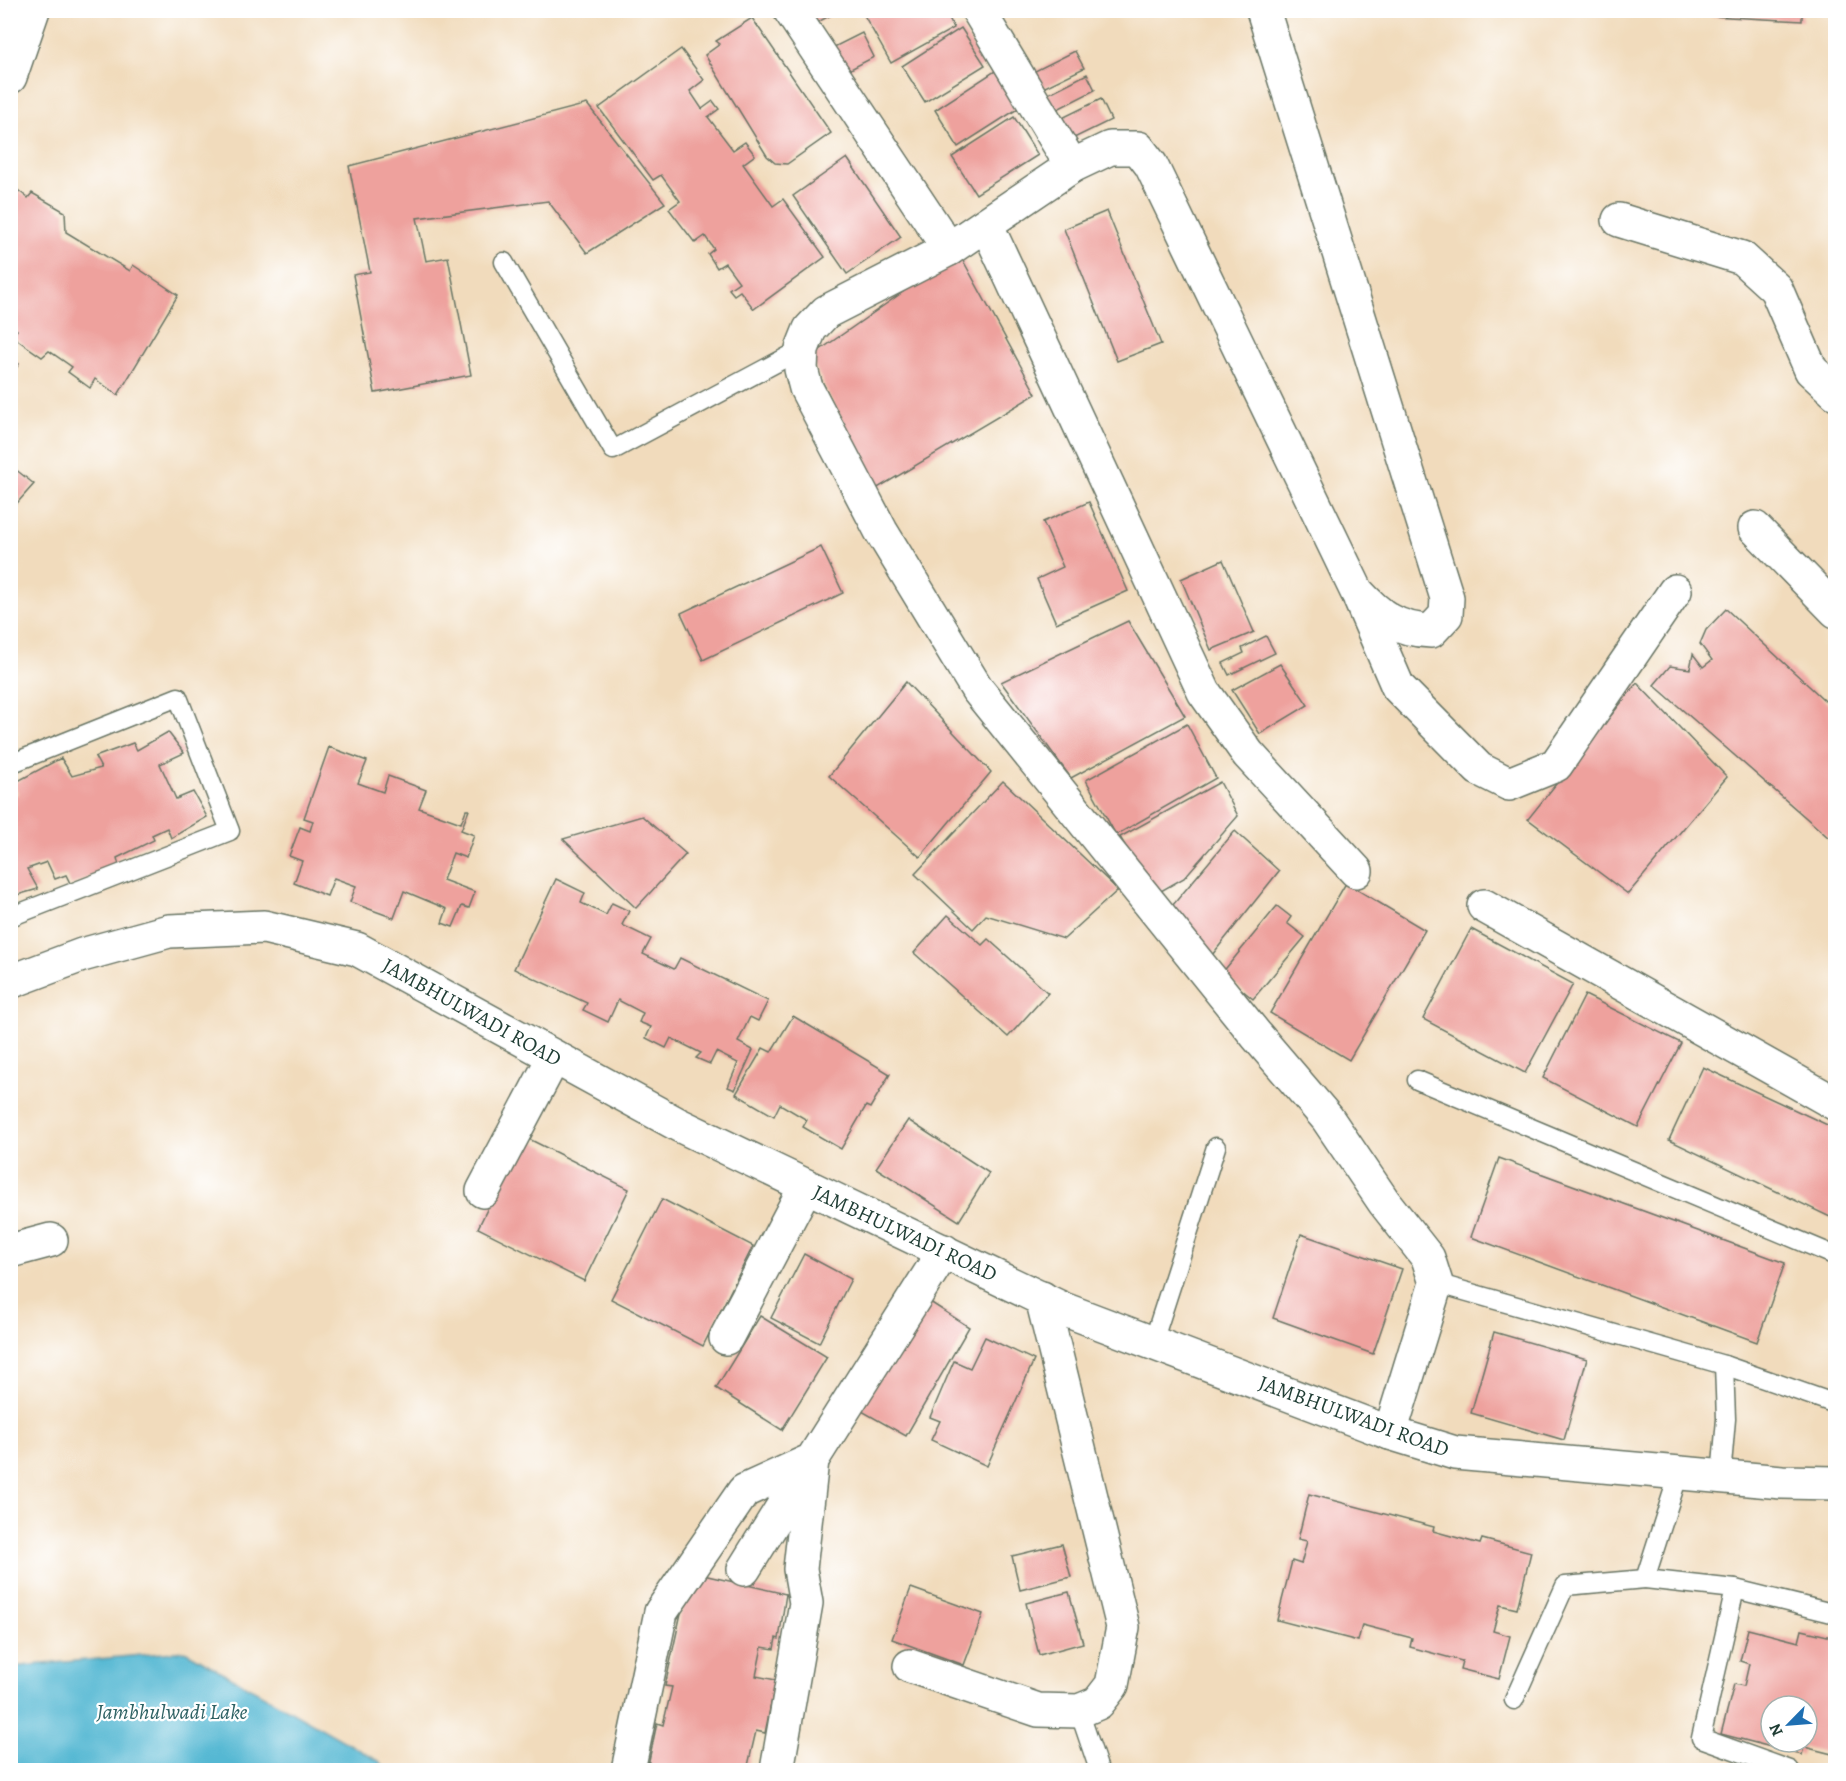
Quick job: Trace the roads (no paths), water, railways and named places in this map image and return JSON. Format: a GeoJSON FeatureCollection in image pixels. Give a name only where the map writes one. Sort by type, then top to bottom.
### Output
{"type":"FeatureCollection","features":[{"type":"Feature","properties":{"kind":"street"},"geometry":{"type":"LineString","coordinates":[[10,76],[33,10]]}},
{"type":"Feature","properties":{"kind":"street"},"geometry":{"type":"LineString","coordinates":[[790,10],[949,249]]}},
{"type":"Feature","properties":{"kind":"street"},"geometry":{"type":"LineString","coordinates":[[978,10],[1072,166]]}},
{"type":"Feature","properties":{"kind":"street"},"geometry":{"type":"LineString","coordinates":[[1263,10],[1447,598],[1446,615],[1431,631],[1408,630],[1375,612],[1357,592]]}},
{"type":"Feature","properties":{"kind":"street"},"geometry":{"type":"LineString","coordinates":[[1390,1433],[1436,1283],[1428,1258],[1384,1202],[1327,1118],[1256,1035],[977,689],[881,531],[806,388],[801,369],[802,349],[810,329],[826,312],[949,249],[987,226],[1072,166],[1110,148],[1138,148],[1151,165],[1357,592],[1398,687],[1479,769],[1509,784],[1556,765],[1675,591]]}},
{"type":"Feature","properties":{"kind":"street"},"geometry":{"type":"LineString","coordinates":[[1619,219],[1742,258],[1776,289],[1811,370],[1836,393]]}},
{"type":"Feature","properties":{"kind":"street"},"geometry":{"type":"LineString","coordinates":[[987,226],[1204,692],[1248,754],[1356,871]]}},
{"type":"Feature","properties":{"kind":"street"},"geometry":{"type":"LineString","coordinates":[[1755,528],[1836,611]]}},
{"type":"Feature","properties":{"kind":"street"},"geometry":{"type":"LineString","coordinates":[[1484,906],[1836,1104]]}},
{"type":"Feature","properties":{"kind":"street","name":"JAMBHULWADI ROAD"},"geometry":{"type":"LineString","coordinates":[[10,982],[82,955],[169,931],[264,927],[357,949],[679,1125],[1042,1299],[1390,1433],[1455,1453],[1721,1477],[1836,1483]]}},
{"type":"Feature","properties":{"kind":"street"},"geometry":{"type":"LineString","coordinates":[[483,1191],[554,1057]]}},
{"type":"Feature","properties":{"kind":"street"},"geometry":{"type":"LineString","coordinates":[[726,1338],[806,1186]]}},
{"type":"Feature","properties":{"kind":"street"},"geometry":{"type":"LineString","coordinates":[[10,1251],[51,1240]]}},
{"type":"Feature","properties":{"kind":"street"},"geometry":{"type":"LineString","coordinates":[[744,1569],[944,1251]]}},
{"type":"Feature","properties":{"kind":"street"},"geometry":{"type":"LineString","coordinates":[[909,1666],[1038,1710],[1078,1711],[1098,1703],[1112,1685],[1123,1627],[1042,1299]]}},
{"type":"Feature","properties":{"kind":"street"},"geometry":{"type":"LineString","coordinates":[[628,1770],[661,1612],[744,1491],[812,1460]]}},
{"type":"Feature","properties":{"kind":"street"},"geometry":{"type":"LineString","coordinates":[[777,1770],[806,1603],[800,1569],[812,1460]]}},
{"type":"Feature","properties":{"kind":"lane"},"geometry":{"type":"LineString","coordinates":[[504,262],[613,450],[802,349]]}},
{"type":"Feature","properties":{"kind":"lane"},"geometry":{"type":"LineString","coordinates":[[10,764],[178,697],[230,831],[10,917]]}},
{"type":"Feature","properties":{"kind":"lane"},"geometry":{"type":"LineString","coordinates":[[1418,1080],[1836,1256]]}},
{"type":"Feature","properties":{"kind":"lane"},"geometry":{"type":"LineString","coordinates":[[1153,1342],[1216,1147]]}},
{"type":"Feature","properties":{"kind":"lane"},"geometry":{"type":"LineString","coordinates":[[1436,1283],[1724,1365],[1833,1403],[1836,1395]]}},
{"type":"Feature","properties":{"kind":"lane"},"geometry":{"type":"LineString","coordinates":[[1721,1477],[1726,1419],[1724,1365]]}},
{"type":"Feature","properties":{"kind":"lane"},"geometry":{"type":"LineString","coordinates":[[1645,1579],[1679,1473]]}},
{"type":"Feature","properties":{"kind":"lane"},"geometry":{"type":"LineString","coordinates":[[1514,1700],[1565,1586],[1645,1579],[1735,1589],[1836,1614]]}},
{"type":"Feature","properties":{"kind":"lane"},"geometry":{"type":"LineString","coordinates":[[1735,1589],[1701,1738],[1790,1770]]}},
{"type":"Feature","properties":{"kind":"lane"},"geometry":{"type":"LineString","coordinates":[[1078,1711],[1100,1770]]}},
{"type":"Feature","properties":{"kind":"water","name":"Jambhulwadi Lake"},"geometry":{"type":"Polygon","coordinates":[[[185,1651],[379,1761],[388,1770],[11,1770],[11,1667],[185,1651]]]}}]}
